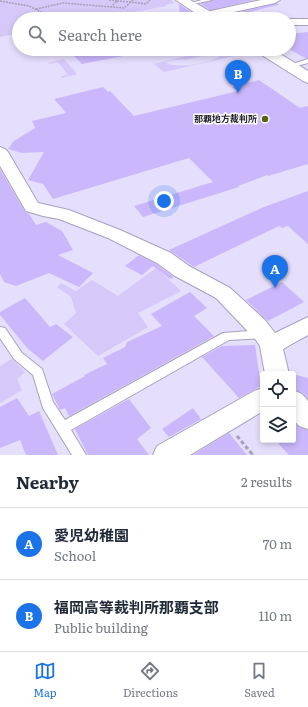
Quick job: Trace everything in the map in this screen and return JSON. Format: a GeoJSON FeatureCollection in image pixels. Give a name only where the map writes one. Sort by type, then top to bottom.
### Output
{"type":"FeatureCollection","features":[{"type":"Feature","properties":{"kind":"main road"},"geometry":{"type":"LineString","coordinates":[[186,2],[201,12]]}},
{"type":"Feature","properties":{"kind":"main road"},"geometry":{"type":"LineString","coordinates":[[273,56],[308,78]]}},
{"type":"Feature","properties":{"kind":"street"},"geometry":{"type":"LineString","coordinates":[[228,12],[275,0]]}},
{"type":"Feature","properties":{"kind":"street"},"geometry":{"type":"LineString","coordinates":[[296,22],[308,22]]}},
{"type":"Feature","properties":{"kind":"street"},"geometry":{"type":"LineString","coordinates":[[0,152],[32,207],[43,211],[63,214],[114,234],[164,258],[182,271],[223,293],[268,339],[276,371]]}},
{"type":"Feature","properties":{"kind":"street"},"geometry":{"type":"LineString","coordinates":[[268,339],[308,325]]}},
{"type":"Feature","properties":{"kind":"street"},"geometry":{"type":"LineString","coordinates":[[166,455],[260,400]]}},
{"type":"Feature","properties":{"kind":"street"},"geometry":{"type":"LineString","coordinates":[[296,404],[308,418]]}},
{"type":"Feature","properties":{"kind":"lane"},"geometry":{"type":"LineString","coordinates":[[186,2],[210,0]]}},
{"type":"Feature","properties":{"kind":"lane"},"geometry":{"type":"LineString","coordinates":[[289,66],[308,61]]}},
{"type":"Feature","properties":{"kind":"lane"},"geometry":{"type":"LineString","coordinates":[[1,331],[18,356],[38,372],[47,404],[79,455]]}},
{"type":"Feature","properties":{"kind":"lane"},"geometry":{"type":"LineString","coordinates":[[63,428],[227,336],[268,339]]}},
{"type":"Feature","properties":{"kind":"path"},"geometry":{"type":"LineString","coordinates":[[109,0],[146,4],[150,0]]}},
{"type":"Feature","properties":{"kind":"path"},"geometry":{"type":"LineString","coordinates":[[36,9],[63,3],[124,8],[133,0]]}},
{"type":"Feature","properties":{"kind":"path"},"geometry":{"type":"LineString","coordinates":[[0,1],[21,4],[42,12]]}},
{"type":"Feature","properties":{"kind":"path"},"geometry":{"type":"LineString","coordinates":[[111,7],[117,1]]}},
{"type":"Feature","properties":{"kind":"path"},"geometry":{"type":"LineString","coordinates":[[224,421],[252,455]]}},
{"type":"Feature","properties":{"kind":"shaded area"},"geometry":{"type":"Polygon","coordinates":[[[0,0],[171,0],[175,3],[165,5],[167,6],[134,12],[12,12],[12,34],[0,37],[0,0]]]}},
{"type":"Feature","properties":{"kind":"shaded area"},"geometry":{"type":"Polygon","coordinates":[[[186,56],[202,56],[185,60],[165,62],[170,64],[185,65],[202,63],[220,56],[234,56],[164,72],[154,64],[186,56]]]}},
{"type":"Feature","properties":{"kind":"shaded area"},"geometry":{"type":"Polygon","coordinates":[[[64,59],[77,74],[62,78],[61,76],[68,75],[58,62],[48,63],[64,59]]]}},
{"type":"Feature","properties":{"kind":"shaded area"},"geometry":{"type":"Polygon","coordinates":[[[156,268],[181,291],[138,313],[148,327],[98,356],[64,324],[76,313],[71,297],[57,287],[61,283],[76,291],[92,280],[118,296],[156,268]]]}},
{"type":"Feature","properties":{"kind":"shaded area"},"geometry":{"type":"Polygon","coordinates":[[[12,359],[25,372],[17,379],[22,390],[0,403],[0,366],[12,359]]]}},
{"type":"Feature","properties":{"kind":"building"},"geometry":{"type":"Polygon","coordinates":[[[213,0],[254,0],[210,10],[200,4],[213,0]]]}},
{"type":"Feature","properties":{"kind":"building"},"geometry":{"type":"Polygon","coordinates":[[[278,3],[278,5],[249,12],[241,12],[278,3]]]}},
{"type":"Feature","properties":{"kind":"building"},"geometry":{"type":"Polygon","coordinates":[[[179,4],[191,12],[180,12],[179,4]]]}},
{"type":"Feature","properties":{"kind":"building"},"geometry":{"type":"Polygon","coordinates":[[[308,32],[308,58],[296,53],[296,33],[308,32]]]}},
{"type":"Feature","properties":{"kind":"building"},"geometry":{"type":"Polygon","coordinates":[[[74,56],[123,56],[82,64],[74,56]]]}},
{"type":"Feature","properties":{"kind":"building"},"geometry":{"type":"Polygon","coordinates":[[[259,80],[300,108],[308,106],[308,164],[268,176],[267,175],[238,186],[239,187],[143,217],[134,206],[213,182],[189,158],[53,199],[43,184],[28,180],[44,152],[22,153],[8,149],[14,141],[35,128],[32,121],[66,113],[54,99],[103,87],[108,92],[110,91],[134,116],[238,91],[232,87],[259,80]]]}},
{"type":"Feature","properties":{"kind":"building"},"geometry":{"type":"Polygon","coordinates":[[[0,169],[25,212],[29,214],[36,225],[46,222],[62,231],[73,250],[58,255],[93,273],[79,287],[49,273],[16,286],[4,282],[0,274],[0,169]]]}},
{"type":"Feature","properties":{"kind":"building"},"geometry":{"type":"Polygon","coordinates":[[[308,191],[308,244],[288,226],[282,228],[279,226],[194,267],[169,250],[264,207],[308,191]]]}},
{"type":"Feature","properties":{"kind":"building"},"geometry":{"type":"Polygon","coordinates":[[[139,255],[156,264],[174,277],[170,279],[153,266],[142,275],[125,266],[139,255]]]}},
{"type":"Feature","properties":{"kind":"building"},"geometry":{"type":"Polygon","coordinates":[[[282,282],[304,302],[268,321],[246,300],[282,282]]]}},
{"type":"Feature","properties":{"kind":"building"},"geometry":{"type":"Polygon","coordinates":[[[190,292],[207,308],[194,316],[214,336],[69,416],[65,408],[60,410],[52,394],[85,376],[84,375],[107,364],[103,358],[125,347],[127,342],[162,326],[151,314],[190,292]]]}},
{"type":"Feature","properties":{"kind":"building"},"geometry":{"type":"Polygon","coordinates":[[[25,298],[50,327],[56,324],[73,337],[43,361],[28,349],[0,315],[0,312],[25,298]]]}},
{"type":"Feature","properties":{"kind":"building"},"geometry":{"type":"Polygon","coordinates":[[[255,345],[260,387],[239,398],[202,357],[222,346],[255,345]]]}},
{"type":"Feature","properties":{"kind":"building"},"geometry":{"type":"Polygon","coordinates":[[[296,375],[308,378],[308,399],[303,393],[296,390],[296,375]]]}},
{"type":"Feature","properties":{"kind":"building"},"geometry":{"type":"Polygon","coordinates":[[[17,398],[29,416],[39,411],[58,455],[26,455],[20,440],[0,448],[0,407],[17,398]]]}},
{"type":"Feature","properties":{"kind":"building"},"geometry":{"type":"Polygon","coordinates":[[[129,399],[151,428],[137,439],[149,455],[88,455],[75,429],[129,399]]]}},
{"type":"Feature","properties":{"kind":"building"},"geometry":{"type":"Polygon","coordinates":[[[193,408],[201,419],[169,437],[162,429],[193,408]]]}},
{"type":"Feature","properties":{"kind":"building"},"geometry":{"type":"Polygon","coordinates":[[[296,424],[299,427],[308,430],[308,455],[289,455],[278,443],[296,443],[296,424]]]}},
{"type":"Feature","properties":{"kind":"building"},"geometry":{"type":"Polygon","coordinates":[[[229,433],[247,455],[193,455],[229,433]]]}},
{"type":"Feature","properties":{"kind":"place","name":"福岡高等裁判所那覇支部"},"geometry":{"type":"Point","coordinates":[238,93]}},
{"type":"Feature","properties":{"kind":"place","name":"那覇地方裁判所"},"geometry":{"type":"Point","coordinates":[265,119]}},
{"type":"Feature","properties":{"kind":"place","name":"愛児幼稚園"},"geometry":{"type":"Point","coordinates":[275,288]}}]}
